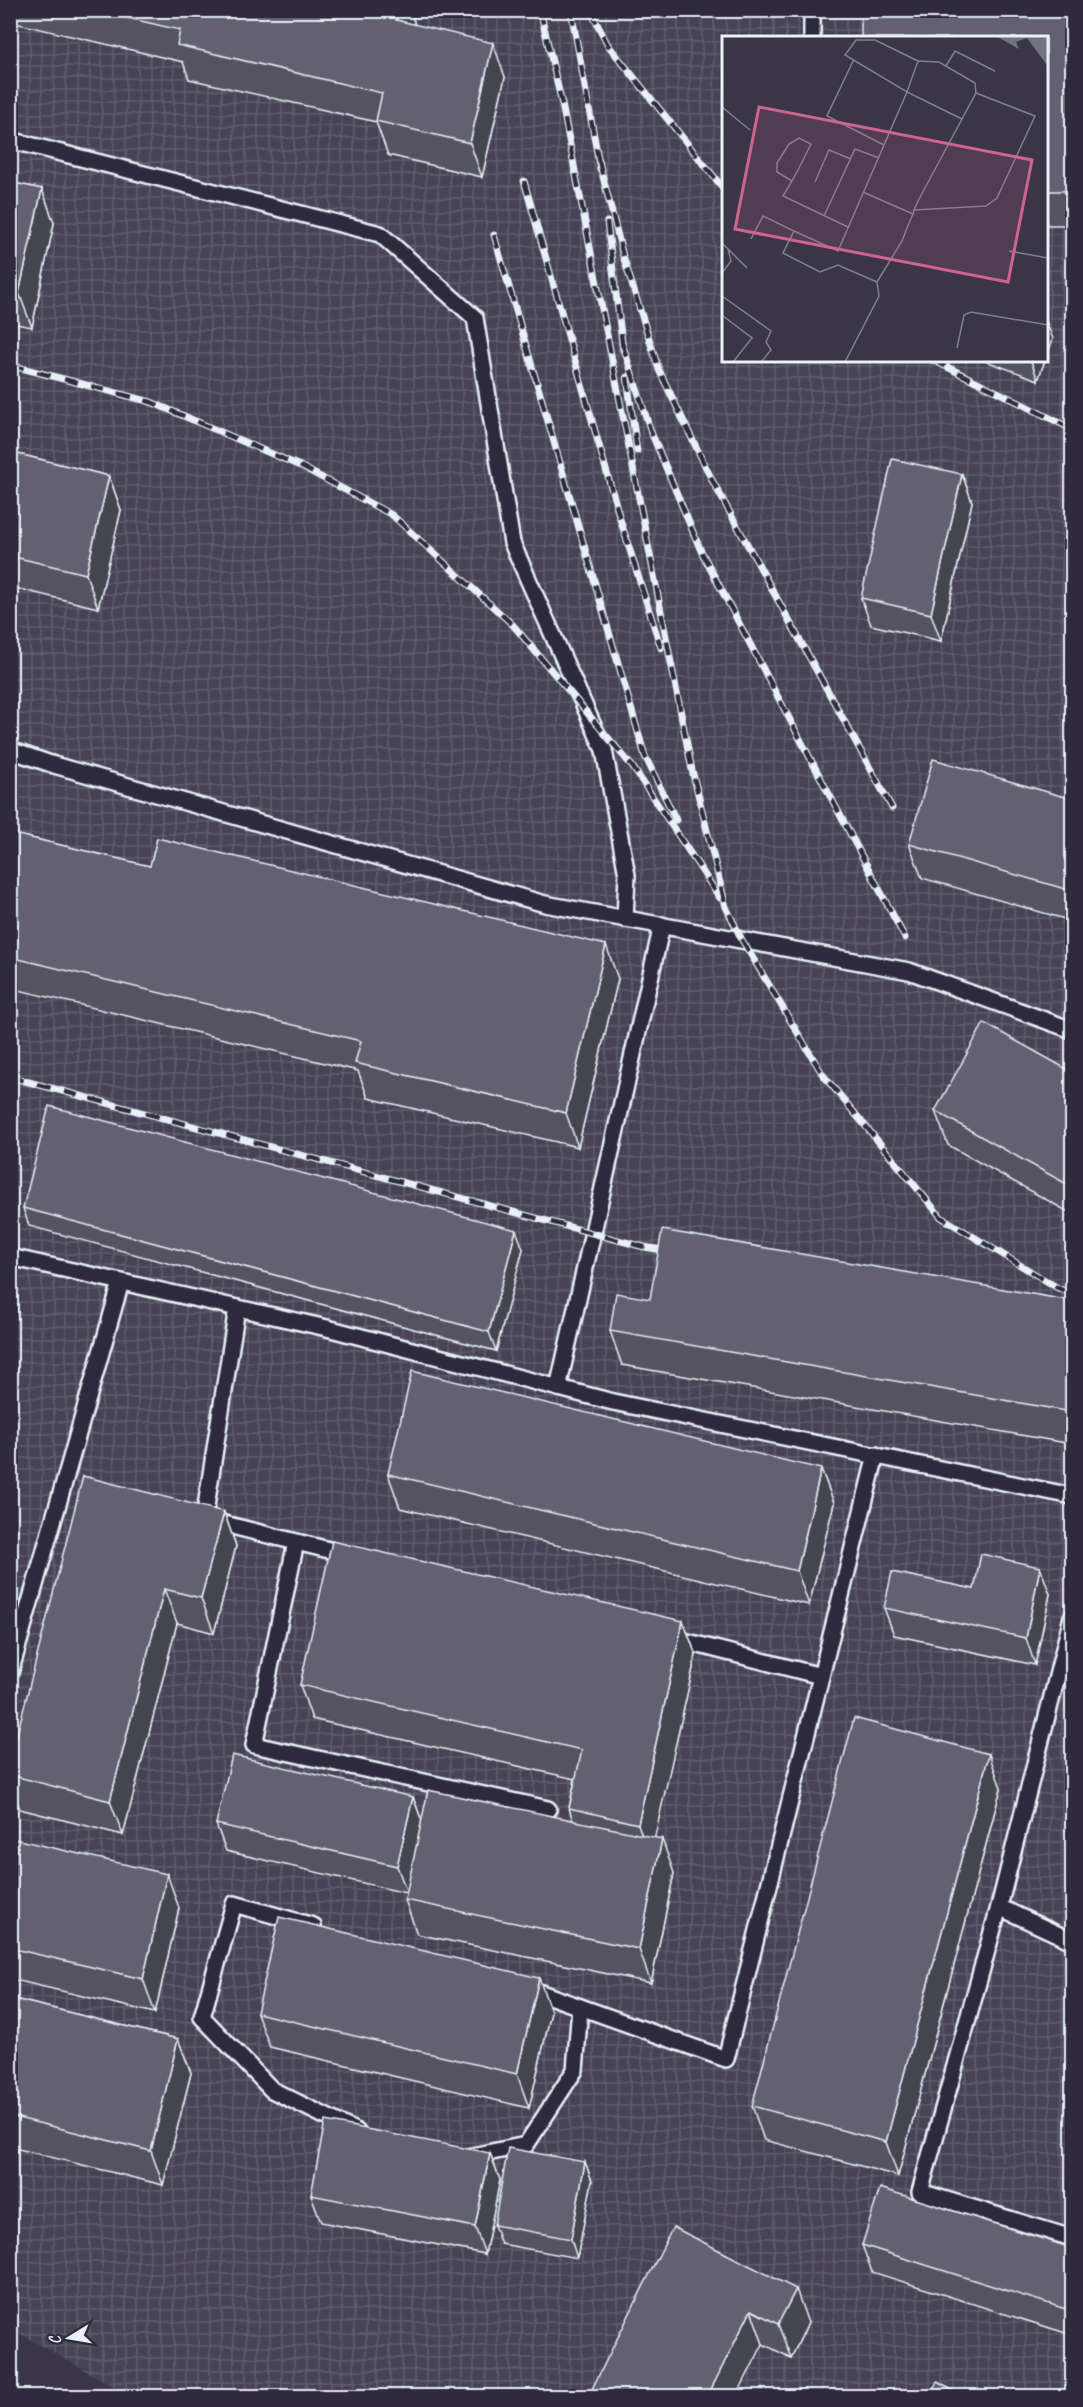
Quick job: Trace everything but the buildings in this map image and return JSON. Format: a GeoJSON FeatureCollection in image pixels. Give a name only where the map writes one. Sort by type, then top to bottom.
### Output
{"type":"FeatureCollection","features":[{"type":"Feature","properties":{"kind":"lane"},"geometry":{"type":"LineString","coordinates":[[812,10],[812,36]]}},
{"type":"Feature","properties":{"kind":"lane"},"geometry":{"type":"LineString","coordinates":[[10,140],[380,234],[476,318],[512,543],[604,750],[627,875],[625,919]]}},
{"type":"Feature","properties":{"kind":"lane"},"geometry":{"type":"LineString","coordinates":[[10,750],[54,765],[544,904],[909,971],[1072,1030]]}},
{"type":"Feature","properties":{"kind":"lane"},"geometry":{"type":"LineString","coordinates":[[558,1388],[662,926]]}},
{"type":"Feature","properties":{"kind":"lane"},"geometry":{"type":"LineString","coordinates":[[10,1257],[327,1328],[613,1402],[1072,1496]]}},
{"type":"Feature","properties":{"kind":"lane"},"geometry":{"type":"LineString","coordinates":[[10,1673],[121,1282]]}},
{"type":"Feature","properties":{"kind":"lane"},"geometry":{"type":"LineString","coordinates":[[237,1308],[204,1519],[363,1559]]}},
{"type":"Feature","properties":{"kind":"lane"},"geometry":{"type":"LineString","coordinates":[[512,1983],[726,2060],[876,1455]]}},
{"type":"Feature","properties":{"kind":"lane"},"geometry":{"type":"LineString","coordinates":[[296,1542],[254,1745],[548,1809]]}},
{"type":"Feature","properties":{"kind":"lane"},"geometry":{"type":"LineString","coordinates":[[1072,1617],[999,1907],[920,2192],[1072,2238]]}},
{"type":"Feature","properties":{"kind":"lane"},"geometry":{"type":"LineString","coordinates":[[660,1635],[821,1676]]}},
{"type":"Feature","properties":{"kind":"lane"},"geometry":{"type":"LineString","coordinates":[[323,1929],[234,1904],[202,2017],[272,2090],[369,2138]]}},
{"type":"Feature","properties":{"kind":"lane"},"geometry":{"type":"LineString","coordinates":[[999,1907],[1072,1941]]}},
{"type":"Feature","properties":{"kind":"lane"},"geometry":{"type":"LineString","coordinates":[[452,2159],[526,2145],[575,2070],[580,2007]]}},
{"type":"Feature","properties":{"kind":"shaded area"},"geometry":{"type":"Polygon","coordinates":[[[11,11],[1072,11],[1072,2396],[131,2396],[11,2329],[11,11]]]}},
{"type":"Feature","properties":{"kind":"railway"},"geometry":{"type":"LineString","coordinates":[[540,10],[562,104],[692,770],[726,907],[742,940],[823,1075],[941,1217],[1058,1288],[1072,1294]]}},
{"type":"Feature","properties":{"kind":"railway"},"geometry":{"type":"LineString","coordinates":[[571,10],[600,169]]}},
{"type":"Feature","properties":{"kind":"railway"},"geometry":{"type":"LineString","coordinates":[[590,10],[608,45],[722,187]]}},
{"type":"Feature","properties":{"kind":"railway"},"geometry":{"type":"LineString","coordinates":[[599,161],[623,256],[659,370],[712,480],[892,808]]}},
{"type":"Feature","properties":{"kind":"railway"},"geometry":{"type":"LineString","coordinates":[[524,181],[620,519],[661,648]]}},
{"type":"Feature","properties":{"kind":"railway"},"geometry":{"type":"LineString","coordinates":[[607,222],[623,350]]}},
{"type":"Feature","properties":{"kind":"railway"},"geometry":{"type":"LineString","coordinates":[[494,235],[645,756],[676,820]]}},
{"type":"Feature","properties":{"kind":"railway"},"geometry":{"type":"LineString","coordinates":[[622,343],[651,432],[701,551],[905,938]]}},
{"type":"Feature","properties":{"kind":"railway"},"geometry":{"type":"LineString","coordinates":[[937,362],[1072,429]]}},
{"type":"Feature","properties":{"kind":"railway"},"geometry":{"type":"LineString","coordinates":[[10,365],[151,402],[300,466],[392,515],[513,625],[632,766],[720,898]]}},
{"type":"Feature","properties":{"kind":"railway"},"geometry":{"type":"LineString","coordinates":[[627,377],[637,451]]}},
{"type":"Feature","properties":{"kind":"railway"},"geometry":{"type":"LineString","coordinates":[[10,1077],[644,1247],[675,1252]]}}]}
